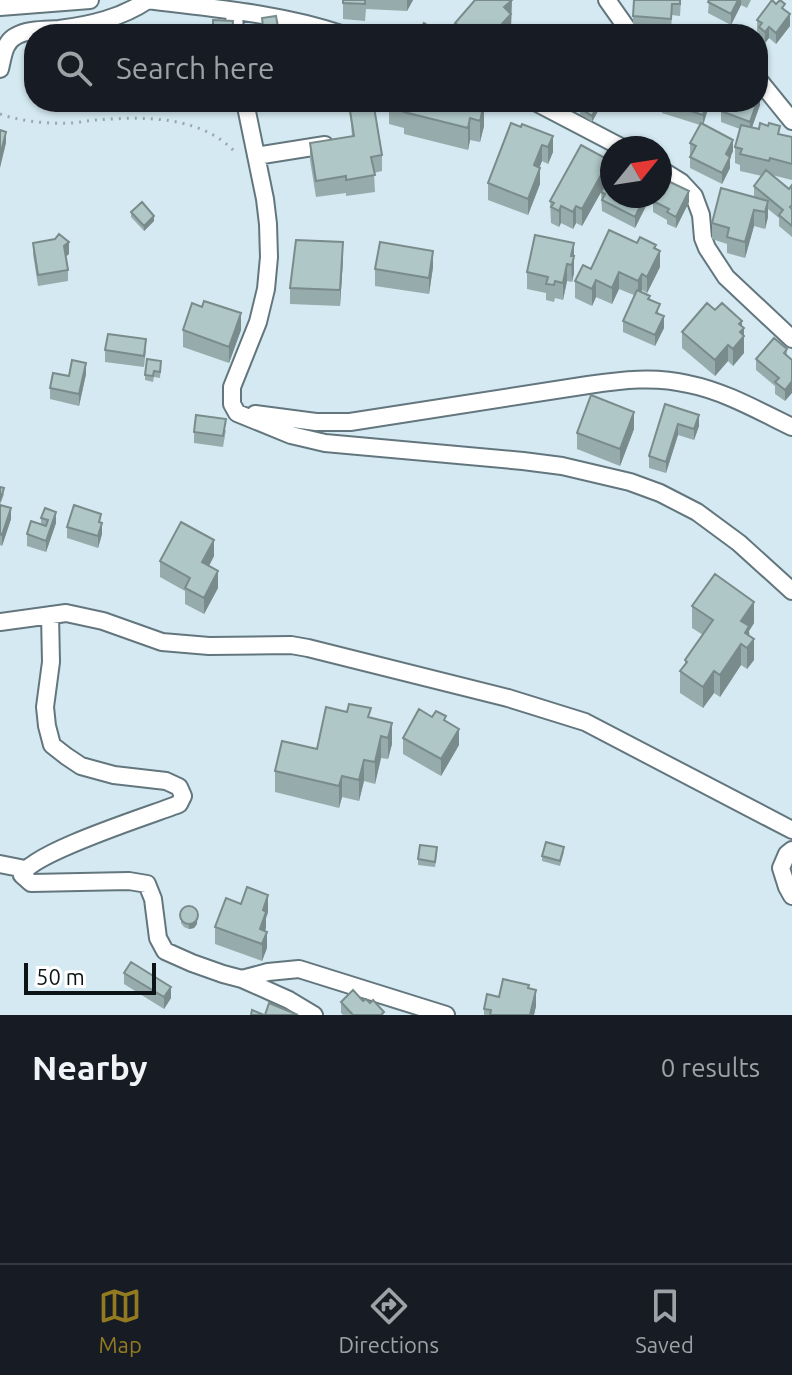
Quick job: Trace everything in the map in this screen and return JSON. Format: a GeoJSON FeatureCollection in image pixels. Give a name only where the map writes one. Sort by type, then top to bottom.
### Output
{"type":"FeatureCollection","features":[{"type":"Feature","properties":{"kind":"street"},"geometry":{"type":"LineString","coordinates":[[0,7],[90,0]]}},
{"type":"Feature","properties":{"kind":"street"},"geometry":{"type":"LineString","coordinates":[[90,24],[130,12],[148,0],[307,24]]}},
{"type":"Feature","properties":{"kind":"street"},"geometry":{"type":"LineString","coordinates":[[607,0],[624,24]]}},
{"type":"Feature","properties":{"kind":"street"},"geometry":{"type":"LineString","coordinates":[[234,11],[235,24]]}},
{"type":"Feature","properties":{"kind":"street"},"geometry":{"type":"LineString","coordinates":[[0,69],[7,43],[17,35],[24,34]]}},
{"type":"Feature","properties":{"kind":"street"},"geometry":{"type":"LineString","coordinates":[[768,91],[792,121]]}},
{"type":"Feature","properties":{"kind":"street"},"geometry":{"type":"LineString","coordinates":[[246,112],[248,157],[268,224],[269,257],[258,322],[232,387],[232,404],[237,413],[291,435],[325,443],[523,461],[562,466],[630,482],[697,512],[739,543],[792,591]]}},
{"type":"Feature","properties":{"kind":"street"},"geometry":{"type":"LineString","coordinates":[[554,112],[600,136]]}},
{"type":"Feature","properties":{"kind":"street"},"geometry":{"type":"LineString","coordinates":[[248,157],[325,145]]}},
{"type":"Feature","properties":{"kind":"street"},"geometry":{"type":"LineString","coordinates":[[672,176],[694,196],[701,215],[703,238],[726,277],[792,339]]}},
{"type":"Feature","properties":{"kind":"street"},"geometry":{"type":"LineString","coordinates":[[237,413],[316,422],[350,422],[588,385],[658,379],[703,387],[792,427]]}},
{"type":"Feature","properties":{"kind":"street"},"geometry":{"type":"LineString","coordinates":[[0,622],[66,613],[103,621],[162,642],[209,646],[291,645],[508,698],[585,722],[792,830]]}},
{"type":"Feature","properties":{"kind":"street"},"geometry":{"type":"LineString","coordinates":[[50,615],[51,662],[45,707],[52,745],[81,766],[114,775],[166,781],[179,787],[183,796],[179,804],[59,849],[25,869],[22,875],[31,883],[129,881],[147,884],[153,899],[158,938],[165,951],[242,979],[314,1015]]}},
{"type":"Feature","properties":{"kind":"street"},"geometry":{"type":"LineString","coordinates":[[792,850],[781,868],[792,896]]}},
{"type":"Feature","properties":{"kind":"street"},"geometry":{"type":"LineString","coordinates":[[0,864],[25,869]]}},
{"type":"Feature","properties":{"kind":"street"},"geometry":{"type":"LineString","coordinates":[[242,979],[268,972],[299,969],[446,1015]]}},
{"type":"Feature","properties":{"kind":"path"},"geometry":{"type":"LineString","coordinates":[[0,114],[22,121],[73,123],[99,119],[157,119],[205,130],[248,157]]}},
{"type":"Feature","properties":{"kind":"building"},"geometry":{"type":"Polygon","coordinates":[[[343,0],[365,0],[365,4],[343,3],[343,0]]]}},
{"type":"Feature","properties":{"kind":"building"},"geometry":{"type":"Polygon","coordinates":[[[475,0],[512,0],[504,7],[511,14],[502,24],[455,23],[475,0]]]}},
{"type":"Feature","properties":{"kind":"building"},"geometry":{"type":"Polygon","coordinates":[[[634,0],[680,0],[680,4],[672,4],[671,19],[633,16],[634,0]]]}},
{"type":"Feature","properties":{"kind":"building"},"geometry":{"type":"Polygon","coordinates":[[[709,0],[738,0],[731,14],[709,0]]]}},
{"type":"Feature","properties":{"kind":"building"},"geometry":{"type":"Polygon","coordinates":[[[772,0],[776,4],[780,0],[785,4],[782,8],[790,14],[776,33],[768,28],[768,24],[757,20],[772,0]]]}},
{"type":"Feature","properties":{"kind":"building"},"geometry":{"type":"Polygon","coordinates":[[[276,16],[277,24],[263,24],[262,18],[276,16]]]}},
{"type":"Feature","properties":{"kind":"building"},"geometry":{"type":"Polygon","coordinates":[[[213,20],[233,21],[233,24],[213,24],[213,20]]]}},
{"type":"Feature","properties":{"kind":"building"},"geometry":{"type":"Polygon","coordinates":[[[350,112],[375,112],[382,155],[371,157],[375,175],[316,181],[310,143],[354,136],[350,112]]]}},
{"type":"Feature","properties":{"kind":"building"},"geometry":{"type":"Polygon","coordinates":[[[404,112],[482,112],[480,121],[470,118],[468,128],[404,112]]]}},
{"type":"Feature","properties":{"kind":"building"},"geometry":{"type":"Polygon","coordinates":[[[724,112],[754,112],[750,122],[724,112]]]}},
{"type":"Feature","properties":{"kind":"building"},"geometry":{"type":"Polygon","coordinates":[[[511,123],[553,136],[548,147],[542,145],[534,165],[540,168],[528,199],[488,183],[511,123]]]}},
{"type":"Feature","properties":{"kind":"building"},"geometry":{"type":"Polygon","coordinates":[[[701,123],[733,140],[726,154],[730,157],[722,173],[690,157],[696,146],[690,143],[701,123]]]}},
{"type":"Feature","properties":{"kind":"building"},"geometry":{"type":"Polygon","coordinates":[[[760,123],[780,126],[778,134],[792,137],[792,164],[740,154],[742,149],[735,147],[741,125],[759,129],[760,123]]]}},
{"type":"Feature","properties":{"kind":"building"},"geometry":{"type":"Polygon","coordinates":[[[0,130],[6,132],[0,156],[0,130]]]}},
{"type":"Feature","properties":{"kind":"building"},"geometry":{"type":"Polygon","coordinates":[[[581,145],[600,155],[600,177],[582,209],[576,206],[573,212],[561,206],[559,211],[551,207],[554,203],[550,201],[581,145]]]}},
{"type":"Feature","properties":{"kind":"building"},"geometry":{"type":"Polygon","coordinates":[[[766,170],[789,189],[792,185],[792,226],[779,215],[783,210],[754,186],[766,170]]]}},
{"type":"Feature","properties":{"kind":"building"},"geometry":{"type":"Polygon","coordinates":[[[672,183],[689,191],[676,217],[667,212],[672,208],[672,183]]]}},
{"type":"Feature","properties":{"kind":"building"},"geometry":{"type":"Polygon","coordinates":[[[721,188],[768,201],[765,212],[754,210],[745,242],[727,237],[729,228],[712,223],[721,188]]]}},
{"type":"Feature","properties":{"kind":"building"},"geometry":{"type":"Polygon","coordinates":[[[142,202],[154,216],[144,226],[131,212],[142,202]]]}},
{"type":"Feature","properties":{"kind":"building"},"geometry":{"type":"Polygon","coordinates":[[[618,208],[639,208],[635,217],[618,208]]]}},
{"type":"Feature","properties":{"kind":"building"},"geometry":{"type":"Polygon","coordinates":[[[609,230],[637,243],[640,237],[656,245],[654,248],[660,251],[647,277],[642,274],[638,281],[619,272],[612,288],[596,280],[592,289],[575,281],[583,265],[591,269],[609,230]]]}},
{"type":"Feature","properties":{"kind":"building"},"geometry":{"type":"Polygon","coordinates":[[[59,234],[69,242],[64,246],[68,270],[38,275],[33,243],[55,239],[59,234]]]}},
{"type":"Feature","properties":{"kind":"building"},"geometry":{"type":"Polygon","coordinates":[[[535,235],[574,243],[572,265],[567,264],[563,283],[555,281],[554,285],[546,284],[548,277],[527,272],[535,235]]]}},
{"type":"Feature","properties":{"kind":"building"},"geometry":{"type":"Polygon","coordinates":[[[296,240],[343,242],[340,290],[290,288],[296,240]]]}},
{"type":"Feature","properties":{"kind":"building"},"geometry":{"type":"Polygon","coordinates":[[[380,242],[433,251],[429,278],[375,269],[380,242]]]}},
{"type":"Feature","properties":{"kind":"building"},"geometry":{"type":"Polygon","coordinates":[[[637,290],[660,304],[656,313],[664,316],[655,335],[623,321],[637,290]]]}},
{"type":"Feature","properties":{"kind":"building"},"geometry":{"type":"Polygon","coordinates":[[[204,301],[241,313],[229,347],[183,330],[192,303],[202,307],[204,301]]]}},
{"type":"Feature","properties":{"kind":"building"},"geometry":{"type":"Polygon","coordinates":[[[707,303],[715,310],[722,303],[742,321],[739,324],[744,328],[740,332],[744,336],[733,349],[728,345],[715,360],[682,332],[707,303]]]}},
{"type":"Feature","properties":{"kind":"building"},"geometry":{"type":"Polygon","coordinates":[[[108,334],[146,339],[144,356],[105,350],[108,334]]]}},
{"type":"Feature","properties":{"kind":"building"},"geometry":{"type":"Polygon","coordinates":[[[774,338],[787,349],[784,353],[792,360],[792,381],[785,390],[775,382],[779,378],[756,359],[774,338]]]}},
{"type":"Feature","properties":{"kind":"building"},"geometry":{"type":"Polygon","coordinates":[[[147,359],[161,361],[160,372],[154,371],[153,376],[145,375],[147,359]]]}},
{"type":"Feature","properties":{"kind":"building"},"geometry":{"type":"Polygon","coordinates":[[[72,360],[86,363],[79,394],[50,388],[53,373],[69,376],[72,360]]]}},
{"type":"Feature","properties":{"kind":"building"},"geometry":{"type":"Polygon","coordinates":[[[591,395],[634,412],[620,449],[577,433],[591,395]]]}},
{"type":"Feature","properties":{"kind":"building"},"geometry":{"type":"Polygon","coordinates":[[[665,404],[699,415],[694,429],[678,424],[666,462],[649,456],[665,404]]]}},
{"type":"Feature","properties":{"kind":"building"},"geometry":{"type":"Polygon","coordinates":[[[196,415],[226,419],[223,436],[194,432],[196,415]]]}},
{"type":"Feature","properties":{"kind":"building"},"geometry":{"type":"Polygon","coordinates":[[[0,505],[11,508],[2,535],[0,534],[0,505]]]}},
{"type":"Feature","properties":{"kind":"building"},"geometry":{"type":"Polygon","coordinates":[[[74,505],[101,514],[98,536],[67,527],[74,505]]]}},
{"type":"Feature","properties":{"kind":"building"},"geometry":{"type":"Polygon","coordinates":[[[45,508],[56,512],[46,541],[27,534],[31,521],[46,526],[48,520],[41,518],[45,508]]]}},
{"type":"Feature","properties":{"kind":"building"},"geometry":{"type":"Polygon","coordinates":[[[181,522],[214,540],[202,562],[218,571],[204,598],[185,588],[190,578],[160,561],[181,522]]]}},
{"type":"Feature","properties":{"kind":"building"},"geometry":{"type":"Polygon","coordinates":[[[715,574],[754,602],[741,621],[749,626],[745,633],[754,639],[747,648],[741,644],[720,675],[714,671],[703,687],[680,671],[713,620],[692,606],[715,574]]]}},
{"type":"Feature","properties":{"kind":"building"},"geometry":{"type":"Polygon","coordinates":[[[349,704],[371,708],[368,717],[392,723],[388,738],[381,736],[375,762],[364,760],[359,780],[342,776],[339,786],[275,771],[282,741],[317,749],[326,707],[347,712],[349,704]]]}},
{"type":"Feature","properties":{"kind":"building"},"geometry":{"type":"Polygon","coordinates":[[[419,709],[432,717],[436,711],[446,716],[444,720],[459,729],[441,759],[403,738],[419,709]]]}},
{"type":"Feature","properties":{"kind":"building"},"geometry":{"type":"Polygon","coordinates":[[[546,842],[564,847],[560,861],[542,856],[546,842]]]}},
{"type":"Feature","properties":{"kind":"building"},"geometry":{"type":"Polygon","coordinates":[[[420,845],[437,847],[435,862],[418,859],[420,845]]]}},
{"type":"Feature","properties":{"kind":"building"},"geometry":{"type":"Polygon","coordinates":[[[247,887],[268,895],[260,929],[267,932],[262,944],[215,927],[226,898],[241,904],[247,887]]]}},
{"type":"Feature","properties":{"kind":"building"},"geometry":{"type":"Polygon","coordinates":[[[189,906],[198,915],[189,924],[180,915],[189,906]]]}},
{"type":"Feature","properties":{"kind":"building"},"geometry":{"type":"Polygon","coordinates":[[[131,962],[171,987],[164,997],[124,973],[131,962]]]}},
{"type":"Feature","properties":{"kind":"building"},"geometry":{"type":"Polygon","coordinates":[[[503,979],[529,985],[528,988],[536,990],[530,1015],[490,1015],[491,1010],[484,1009],[487,994],[499,997],[503,979]]]}},
{"type":"Feature","properties":{"kind":"building"},"geometry":{"type":"Polygon","coordinates":[[[353,990],[363,1001],[366,999],[370,1003],[373,1000],[384,1012],[381,1015],[353,1015],[341,1002],[353,990]]]}},
{"type":"Feature","properties":{"kind":"building"},"geometry":{"type":"Polygon","coordinates":[[[269,1003],[298,1015],[265,1015],[269,1003]]]}}]}
